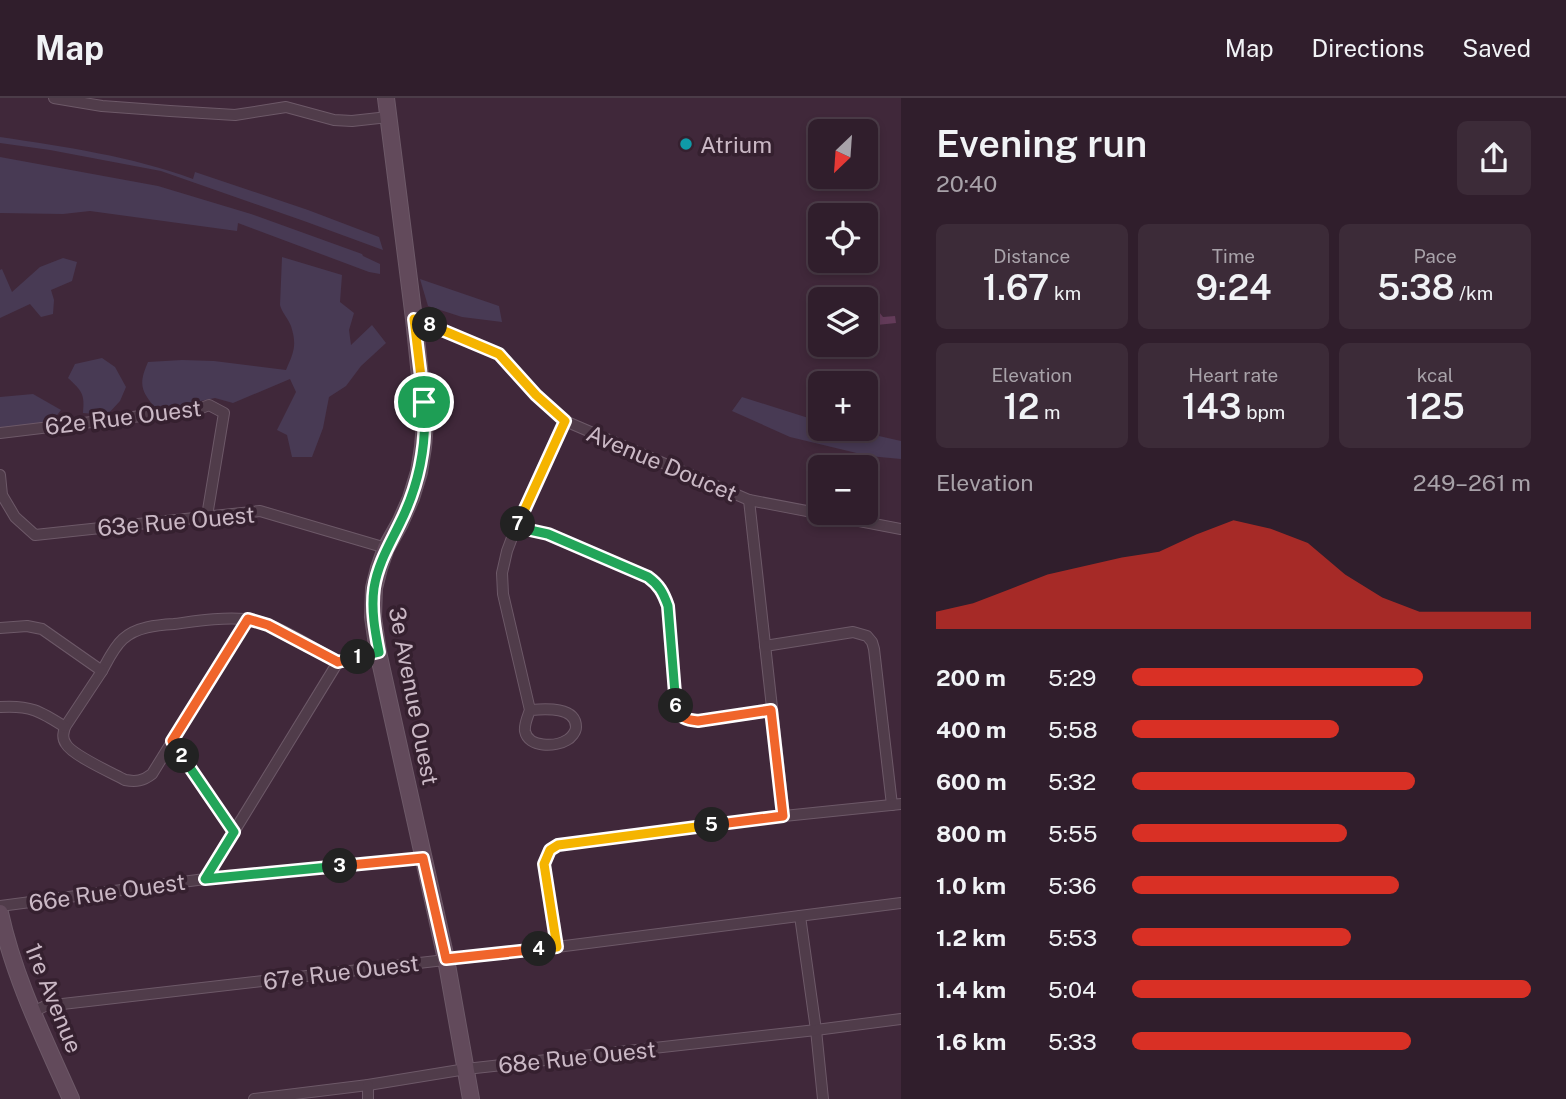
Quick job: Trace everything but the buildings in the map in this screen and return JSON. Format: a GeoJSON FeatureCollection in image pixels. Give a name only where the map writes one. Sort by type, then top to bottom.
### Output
{"type":"FeatureCollection","features":[{"type":"Feature","properties":{"kind":"street"},"geometry":{"type":"LineString","coordinates":[[54,98],[102,106],[235,115],[286,107],[334,120],[388,117]]}},
{"type":"Feature","properties":{"kind":"street","name":"3e Avenue Ouest"},"geometry":{"type":"LineString","coordinates":[[386,98],[425,423],[419,472],[411,498],[379,568],[374,588],[373,617],[446,959],[471,1099]]}},
{"type":"Feature","properties":{"kind":"street","name":"Avenue Doucet"},"geometry":{"type":"LineString","coordinates":[[414,319],[499,354],[536,395],[565,421],[749,500],[901,529]]}},
{"type":"Feature","properties":{"kind":"street","name":"62e Rue Ouest"},"geometry":{"type":"LineString","coordinates":[[0,433],[199,409],[209,405],[217,408],[224,413],[207,516]]}},
{"type":"Feature","properties":{"kind":"street"},"geometry":{"type":"LineString","coordinates":[[530,710],[560,710],[568,713],[576,726],[574,733],[568,740],[546,745],[536,743],[525,731],[530,710],[503,594],[502,573],[516,527],[565,421]]}},
{"type":"Feature","properties":{"kind":"street","name":"63e Rue Ouest"},"geometry":{"type":"LineString","coordinates":[[0,475],[2,495],[15,517],[34,535],[260,511],[386,548]]}},
{"type":"Feature","properties":{"kind":"street"},"geometry":{"type":"LineString","coordinates":[[749,500],[783,816]]}},
{"type":"Feature","properties":{"kind":"street"},"geometry":{"type":"LineString","coordinates":[[516,527],[548,534],[648,577],[658,585],[668,606],[675,702],[681,717],[698,721],[771,710]]}},
{"type":"Feature","properties":{"kind":"street"},"geometry":{"type":"LineString","coordinates":[[248,619],[152,774],[146,779],[133,782],[125,780],[71,750],[64,740],[62,734],[65,727],[122,640],[141,629],[230,618],[248,619],[268,625],[338,662],[379,652]]}},
{"type":"Feature","properties":{"kind":"street"},"geometry":{"type":"LineString","coordinates":[[0,628],[27,626],[42,629],[102,670]]}},
{"type":"Feature","properties":{"kind":"street"},"geometry":{"type":"LineString","coordinates":[[557,947],[544,864],[550,850],[558,845],[897,804],[874,649],[867,636],[853,632],[765,646]]}},
{"type":"Feature","properties":{"kind":"street"},"geometry":{"type":"LineString","coordinates":[[205,879],[338,662]]}},
{"type":"Feature","properties":{"kind":"street"},"geometry":{"type":"LineString","coordinates":[[0,707],[30,708],[65,727]]}},
{"type":"Feature","properties":{"kind":"street"},"geometry":{"type":"LineString","coordinates":[[172,741],[234,832]]}},
{"type":"Feature","properties":{"kind":"street","name":"66e Rue Ouest"},"geometry":{"type":"LineString","coordinates":[[0,906],[205,879],[423,858]]}},
{"type":"Feature","properties":{"kind":"street","name":"67e Rue Ouest"},"geometry":{"type":"LineString","coordinates":[[33,1012],[45,1006],[557,947],[901,903]]}},
{"type":"Feature","properties":{"kind":"street","name":"1re Avenue"},"geometry":{"type":"LineString","coordinates":[[0,913],[5,954],[71,1099]]}},
{"type":"Feature","properties":{"kind":"street"},"geometry":{"type":"LineString","coordinates":[[800,916],[823,1099]]}},
{"type":"Feature","properties":{"kind":"street","name":"68e Rue Ouest"},"geometry":{"type":"LineString","coordinates":[[254,1099],[466,1069],[901,1019]]}},
{"type":"Feature","properties":{"kind":"street"},"geometry":{"type":"LineString","coordinates":[[368,1084],[368,1099]]}},
{"type":"Feature","properties":{"kind":"shaded area"},"geometry":{"type":"Polygon","coordinates":[[[0,137],[122,158],[193,179],[195,172],[379,237],[383,250],[161,171],[0,143],[0,137]]]}},
{"type":"Feature","properties":{"kind":"shaded area"},"geometry":{"type":"Polygon","coordinates":[[[0,157],[158,186],[251,214],[362,254],[380,264],[380,274],[238,223],[237,231],[90,211],[63,214],[0,213],[0,157]]]}},
{"type":"Feature","properties":{"kind":"shaded area"},"geometry":{"type":"Polygon","coordinates":[[[282,257],[342,275],[340,302],[354,313],[349,330],[351,345],[372,325],[386,343],[361,366],[346,386],[329,397],[323,428],[312,457],[292,457],[287,435],[277,430],[296,392],[290,379],[233,403],[215,398],[157,410],[147,398],[142,382],[148,362],[214,361],[286,370],[293,353],[294,338],[280,305],[282,257]]]}},
{"type":"Feature","properties":{"kind":"shaded area"},"geometry":{"type":"Polygon","coordinates":[[[63,258],[77,262],[72,281],[51,290],[54,300],[53,314],[41,317],[30,304],[0,318],[0,270],[2,269],[12,292],[40,267],[63,258]]]}},
{"type":"Feature","properties":{"kind":"shaded area"},"geometry":{"type":"Polygon","coordinates":[[[420,279],[499,306],[502,322],[462,317],[428,306],[420,279]]]}},
{"type":"Feature","properties":{"kind":"shaded area"},"geometry":{"type":"Polygon","coordinates":[[[878,312],[883,317],[895,316],[896,323],[878,325],[878,312]]]}},
{"type":"Feature","properties":{"kind":"shaded area"},"geometry":{"type":"Polygon","coordinates":[[[102,358],[115,367],[126,387],[120,401],[107,415],[83,413],[82,393],[68,378],[75,364],[102,358]]]}},
{"type":"Feature","properties":{"kind":"shaded area"},"geometry":{"type":"Polygon","coordinates":[[[33,394],[61,410],[51,423],[0,431],[0,397],[33,394]]]}},
{"type":"Feature","properties":{"kind":"shaded area"},"geometry":{"type":"Polygon","coordinates":[[[742,397],[808,418],[808,441],[878,441],[878,436],[901,441],[901,459],[865,455],[790,437],[732,411],[742,397]]]}},
{"type":"Feature","properties":{"kind":"place","name":"Atrium"},"geometry":{"type":"Point","coordinates":[686,144]}},
{"type":"Feature","properties":{"kind":"route"},"geometry":{"type":"LineString","coordinates":[[414,319],[499,354],[536,395],[565,421],[516,527],[548,534],[648,577],[658,585],[668,606],[675,702],[681,717],[698,721],[771,710],[783,816],[558,845],[550,850],[544,864],[557,947],[446,959],[423,858],[205,879],[234,832],[172,741],[248,619],[268,625],[338,662],[379,652],[373,617],[374,588],[386,548],[411,498],[419,472],[424,447],[424,402],[414,319]]}}]}
